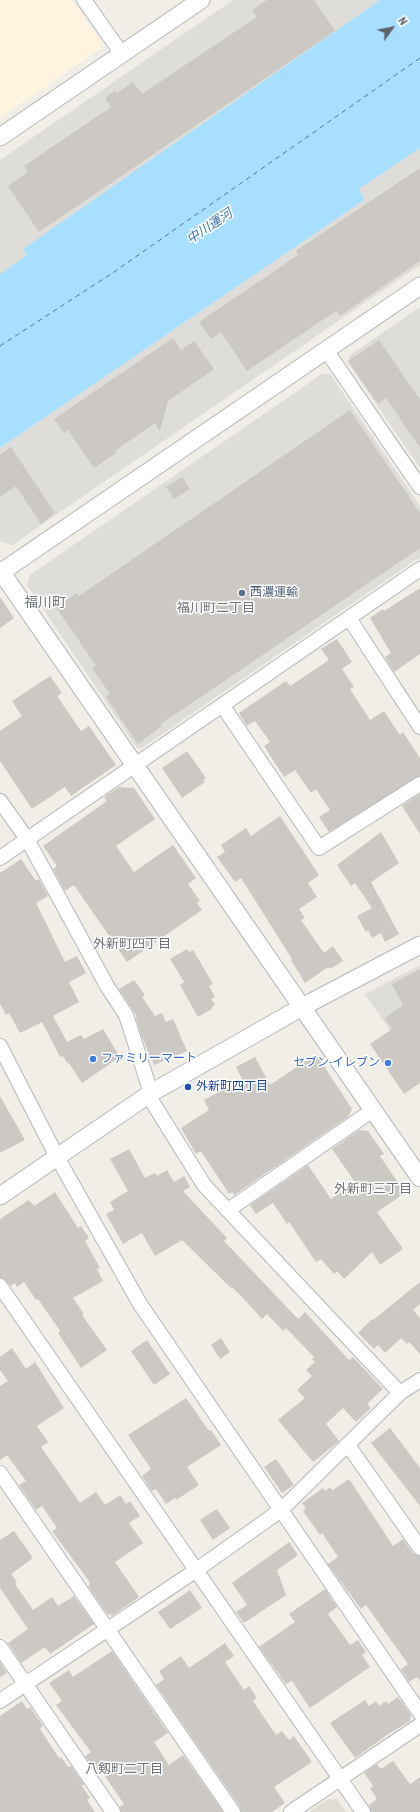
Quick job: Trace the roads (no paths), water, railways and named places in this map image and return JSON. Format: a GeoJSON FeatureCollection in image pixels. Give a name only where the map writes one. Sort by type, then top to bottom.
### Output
{"type":"FeatureCollection","features":[{"type":"Feature","properties":{"kind":"street"},"geometry":{"type":"LineString","coordinates":[[84,0],[122,54]]}},
{"type":"Feature","properties":{"kind":"street"},"geometry":{"type":"LineString","coordinates":[[0,137],[201,0]]}},
{"type":"Feature","properties":{"kind":"street"},"geometry":{"type":"LineString","coordinates":[[420,286],[1,572],[420,1178]]}},
{"type":"Feature","properties":{"kind":"street"},"geometry":{"type":"LineString","coordinates":[[326,350],[420,487]]}},
{"type":"Feature","properties":{"kind":"street"},"geometry":{"type":"LineString","coordinates":[[0,858],[420,569]]}},
{"type":"Feature","properties":{"kind":"street"},"geometry":{"type":"LineString","coordinates":[[349,618],[420,727]]}},
{"type":"Feature","properties":{"kind":"street"},"geometry":{"type":"LineString","coordinates":[[222,705],[319,848],[420,784]]}},
{"type":"Feature","properties":{"kind":"street"},"geometry":{"type":"LineString","coordinates":[[0,801],[26,839],[107,986],[126,1015],[150,1094],[204,1185],[400,1393]]}},
{"type":"Feature","properties":{"kind":"street"},"geometry":{"type":"LineString","coordinates":[[0,1196],[150,1094],[302,1007],[420,945]]}},
{"type":"Feature","properties":{"kind":"street"},"geometry":{"type":"LineString","coordinates":[[0,1046],[57,1157],[140,1304],[420,1712]]}},
{"type":"Feature","properties":{"kind":"street"},"geometry":{"type":"LineString","coordinates":[[228,1210],[373,1110]]}},
{"type":"Feature","properties":{"kind":"street"},"geometry":{"type":"LineString","coordinates":[[0,1286],[195,1571],[363,1812]]}},
{"type":"Feature","properties":{"kind":"street"},"geometry":{"type":"LineString","coordinates":[[0,1701],[195,1571],[281,1510],[400,1393],[420,1380]]}},
{"type":"Feature","properties":{"kind":"street"},"geometry":{"type":"LineString","coordinates":[[348,1444],[420,1548]]}},
{"type":"Feature","properties":{"kind":"street"},"geometry":{"type":"LineString","coordinates":[[0,1473],[233,1812]]}},
{"type":"Feature","properties":{"kind":"street"},"geometry":{"type":"LineString","coordinates":[[0,1647],[113,1812]]}},
{"type":"Feature","properties":{"kind":"street"},"geometry":{"type":"LineString","coordinates":[[291,1812],[420,1725]]}},
{"type":"Feature","properties":{"kind":"water","name":"中川運河"},"geometry":{"type":"Polygon","coordinates":[[[380,0],[420,0],[420,148],[359,189],[364,200],[0,448],[0,274],[27,255],[23,249],[380,0]]]}},
{"type":"Feature","properties":{"kind":"place","name":"西濃運輸"},"geometry":{"type":"Point","coordinates":[242,593]}},
{"type":"Feature","properties":{"kind":"place","name":"ファミリーマート"},"geometry":{"type":"Point","coordinates":[93,1059]}},
{"type":"Feature","properties":{"kind":"place","name":"セブン-イレブン"},"geometry":{"type":"Point","coordinates":[388,1063]}},
{"type":"Feature","properties":{"kind":"place","name":"外新町四丁目"},"geometry":{"type":"Point","coordinates":[188,1087]}},
{"type":"Feature","properties":{"kind":"district","name":"福川町"},"geometry":{"type":"Point","coordinates":[45,603]}},
{"type":"Feature","properties":{"kind":"district","name":"福川町二丁目"},"geometry":{"type":"Point","coordinates":[216,609]}},
{"type":"Feature","properties":{"kind":"district","name":"外新町四丁目"},"geometry":{"type":"Point","coordinates":[132,945]}},
{"type":"Feature","properties":{"kind":"district","name":"外新町三丁目"},"geometry":{"type":"Point","coordinates":[373,1190]}},
{"type":"Feature","properties":{"kind":"district","name":"八剱町二丁目"},"geometry":{"type":"Point","coordinates":[124,1770]}}]}
